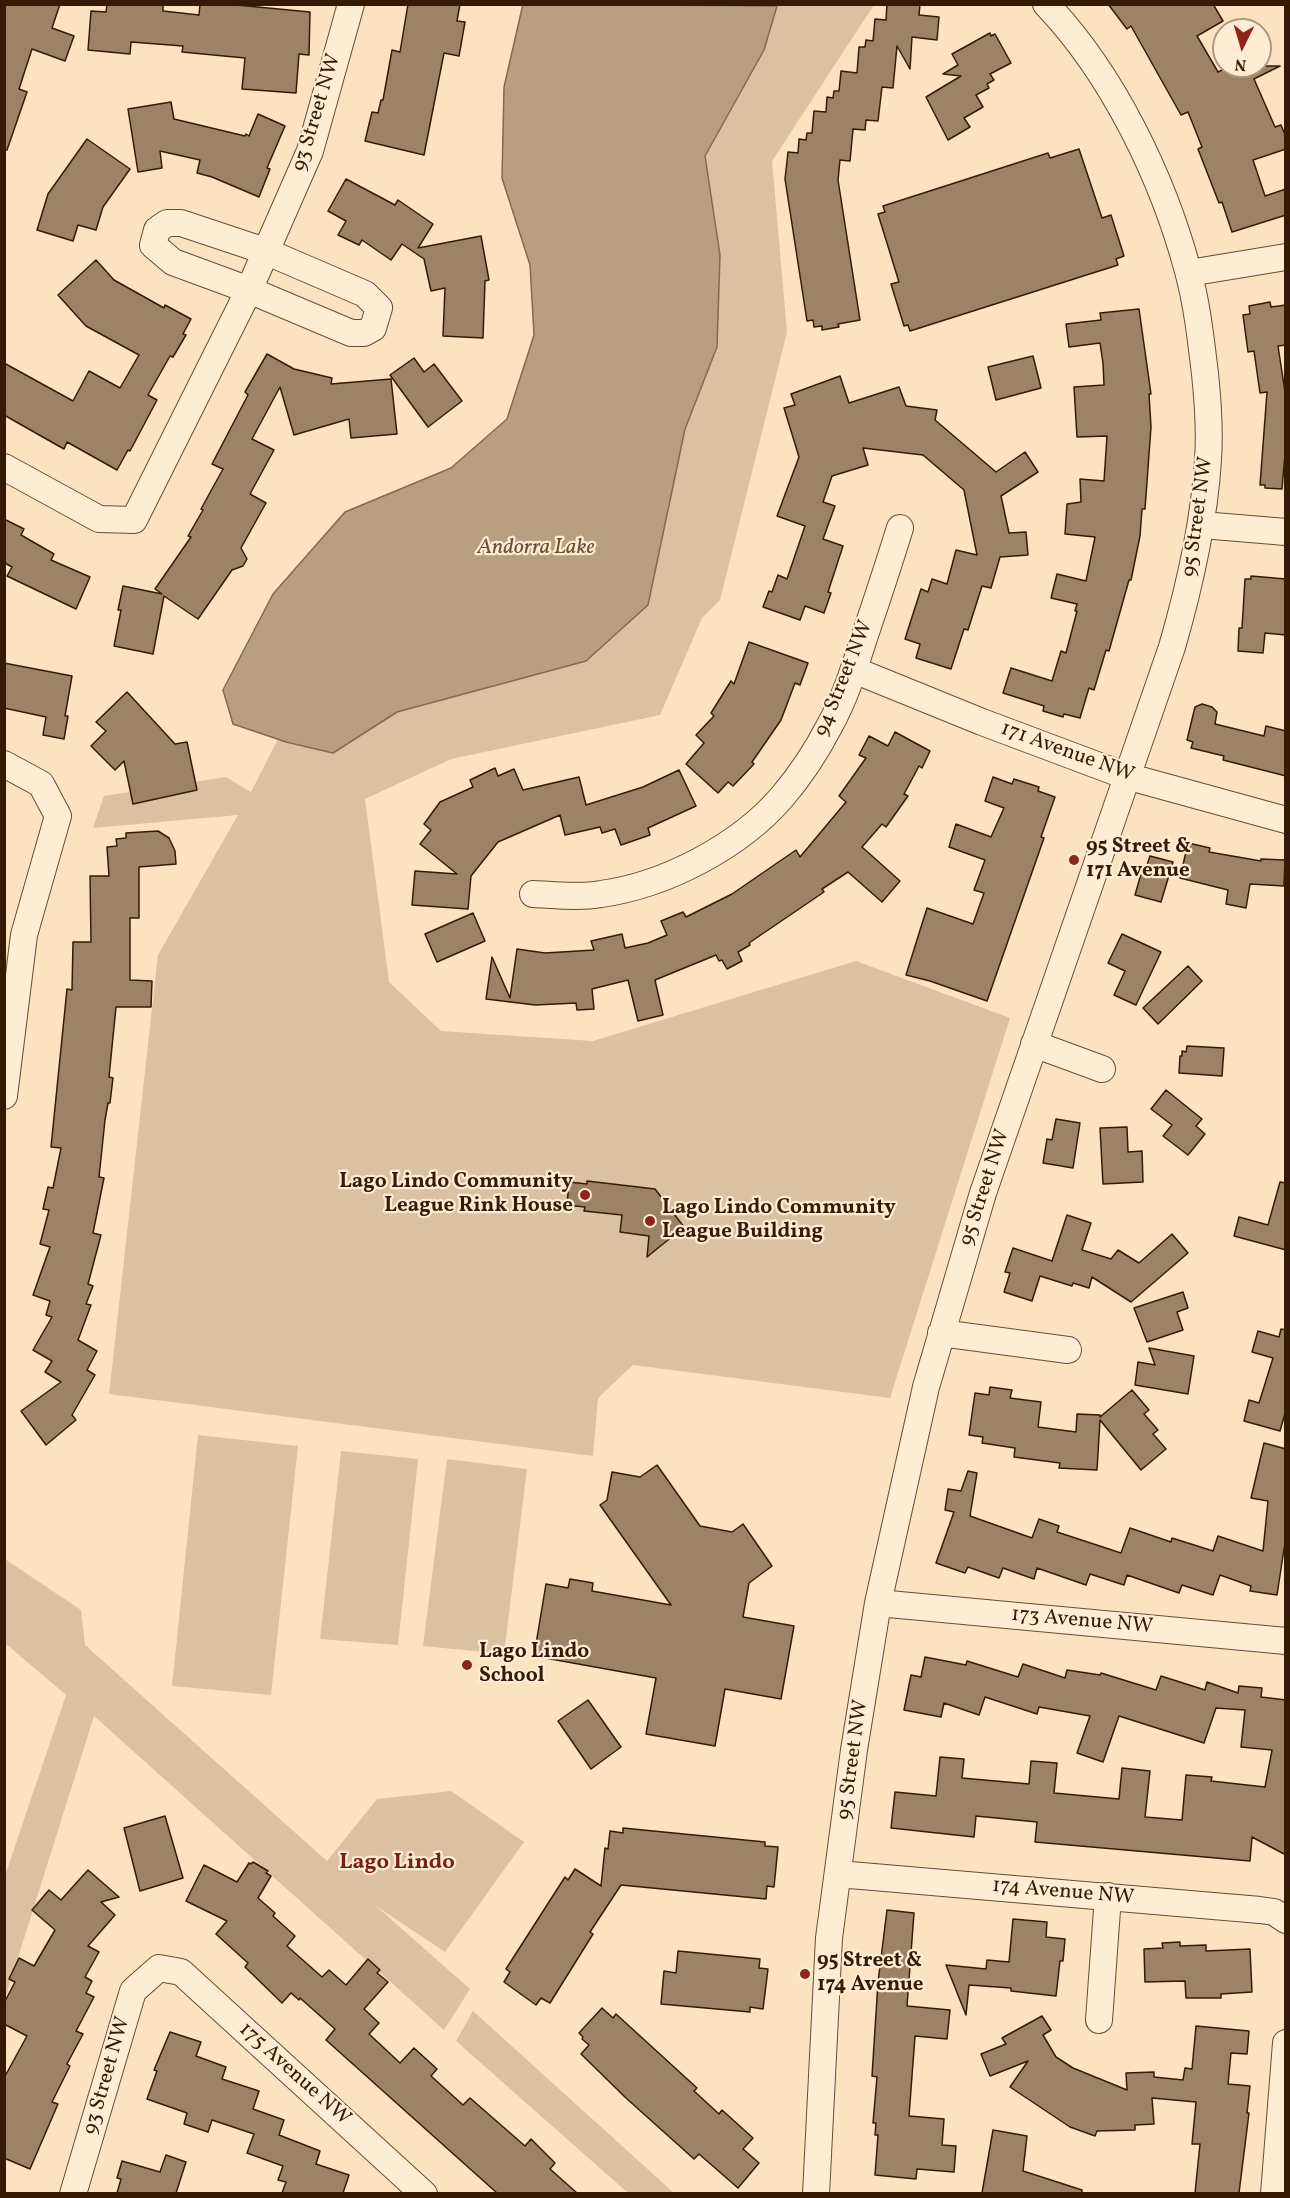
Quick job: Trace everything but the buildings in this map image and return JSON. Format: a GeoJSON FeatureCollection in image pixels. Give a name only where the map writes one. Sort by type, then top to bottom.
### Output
{"type":"FeatureCollection","features":[{"type":"Feature","properties":{"kind":"street","name":"93 Street NW"},"geometry":{"type":"LineString","coordinates":[[4,467],[99,519],[134,520],[249,290],[310,151],[351,4]]}},
{"type":"Feature","properties":{"kind":"street","name":"95 Street NW"},"geometry":{"type":"LineString","coordinates":[[816,2193],[829,1938],[854,1750],[878,1604],[941,1333],[983,1193],[1172,647],[1188,594],[1202,525],[1208,458],[1209,411],[1202,344],[1189,273],[1160,188],[1133,131],[1094,64],[1046,4]]}},
{"type":"Feature","properties":{"kind":"street"},"geometry":{"type":"LineString","coordinates":[[167,223],[181,223],[265,251],[365,294],[379,309],[373,328],[364,333],[351,333],[249,290],[173,262],[153,245],[157,230],[167,223]]}},
{"type":"Feature","properties":{"kind":"street"},"geometry":{"type":"LineString","coordinates":[[1189,273],[1286,257]]}},
{"type":"Feature","properties":{"kind":"street"},"geometry":{"type":"LineString","coordinates":[[1202,525],[1286,532]]}},
{"type":"Feature","properties":{"kind":"street","name":"94 Street NW"},"geometry":{"type":"LineString","coordinates":[[533,894],[599,895],[652,881],[690,866],[717,851],[747,829],[781,798],[809,761],[831,724],[854,670],[900,528]]}},
{"type":"Feature","properties":{"kind":"street","name":"171 Avenue NW"},"geometry":{"type":"LineString","coordinates":[[854,670],[982,722],[1126,776],[1286,820]]}},
{"type":"Feature","properties":{"kind":"street"},"geometry":{"type":"LineString","coordinates":[[4,764],[41,784],[58,816],[24,935],[6,1064],[4,1096]]}},
{"type":"Feature","properties":{"kind":"street"},"geometry":{"type":"LineString","coordinates":[[1034,1044],[1102,1069]]}},
{"type":"Feature","properties":{"kind":"street"},"geometry":{"type":"LineString","coordinates":[[941,1333],[1068,1350]]}},
{"type":"Feature","properties":{"kind":"street","name":"173 Avenue NW"},"geometry":{"type":"LineString","coordinates":[[878,1604],[1286,1641]]}},
{"type":"Feature","properties":{"kind":"street","name":"174 Avenue NW"},"geometry":{"type":"LineString","coordinates":[[837,1874],[1274,1912],[1286,1920]]}},
{"type":"Feature","properties":{"kind":"street"},"geometry":{"type":"LineString","coordinates":[[1099,2020],[1108,1896]]}},
{"type":"Feature","properties":{"kind":"street","name":"93 Street NW"},"geometry":{"type":"LineString","coordinates":[[73,2193],[133,1991],[159,1968]]}},
{"type":"Feature","properties":{"kind":"street","name":"175 Avenue NW"},"geometry":{"type":"LineString","coordinates":[[159,1968],[181,1972],[424,2193]]}},
{"type":"Feature","properties":{"kind":"street"},"geometry":{"type":"LineString","coordinates":[[1274,2193],[1286,2043]]}},
{"type":"Feature","properties":{"kind":"shaded area"},"geometry":{"type":"Polygon","coordinates":[[[523,5],[874,5],[772,161],[787,332],[720,600],[702,618],[660,715],[451,759],[365,799],[389,982],[441,1031],[593,1041],[856,961],[1010,1018],[890,1398],[633,1365],[598,1398],[593,1456],[109,1394],[158,955],[238,815],[93,828],[104,796],[226,777],[251,792],[278,739],[233,724],[223,690],[273,594],[345,512],[451,468],[507,419],[534,335],[530,265],[502,178],[504,87],[523,5]]]}},
{"type":"Feature","properties":{"kind":"shaded area"},"geometry":{"type":"Polygon","coordinates":[[[198,1435],[298,1446],[271,1695],[172,1686],[198,1435]]]}},
{"type":"Feature","properties":{"kind":"shaded area"},"geometry":{"type":"Polygon","coordinates":[[[341,1451],[418,1459],[398,1645],[320,1639],[341,1451]]]}},
{"type":"Feature","properties":{"kind":"shaded area"},"geometry":{"type":"Polygon","coordinates":[[[447,1459],[527,1469],[504,1654],[423,1646],[447,1459]]]}},
{"type":"Feature","properties":{"kind":"shaded area"},"geometry":{"type":"Polygon","coordinates":[[[5,1559],[81,1610],[85,1645],[327,1861],[377,1799],[451,1791],[524,1842],[445,1952],[376,1906],[470,1989],[444,2030],[94,1716],[5,1999],[5,1876],[66,1695],[5,1643],[5,1559]]]}},
{"type":"Feature","properties":{"kind":"shaded area"},"geometry":{"type":"Polygon","coordinates":[[[473,2011],[674,2193],[628,2193],[456,2041],[473,2011]]]}},
{"type":"Feature","properties":{"kind":"water","name":"Andorra Lake"},"geometry":{"type":"Polygon","coordinates":[[[523,4],[777,6],[764,50],[705,156],[720,255],[717,347],[685,429],[648,605],[586,661],[397,712],[333,753],[286,742],[233,724],[223,690],[273,594],[345,512],[451,468],[507,419],[534,335],[530,265],[502,178],[504,87],[523,4]]]}},
{"type":"Feature","properties":{"kind":"place","name":"95 Street & 171 Avenue"},"geometry":{"type":"Point","coordinates":[1074,860]}},
{"type":"Feature","properties":{"kind":"place","name":"Lago Lindo Community League Rink House"},"geometry":{"type":"Point","coordinates":[585,1195]}},
{"type":"Feature","properties":{"kind":"place","name":"Lago Lindo Community League Building"},"geometry":{"type":"Point","coordinates":[650,1221]}},
{"type":"Feature","properties":{"kind":"place","name":"Lago Lindo School"},"geometry":{"type":"Point","coordinates":[467,1665]}},
{"type":"Feature","properties":{"kind":"place","name":"95 Street & 174 Avenue"},"geometry":{"type":"Point","coordinates":[805,1974]}},
{"type":"Feature","properties":{"kind":"district","name":"Lago Lindo"},"geometry":{"type":"Point","coordinates":[397,1864]}}]}
